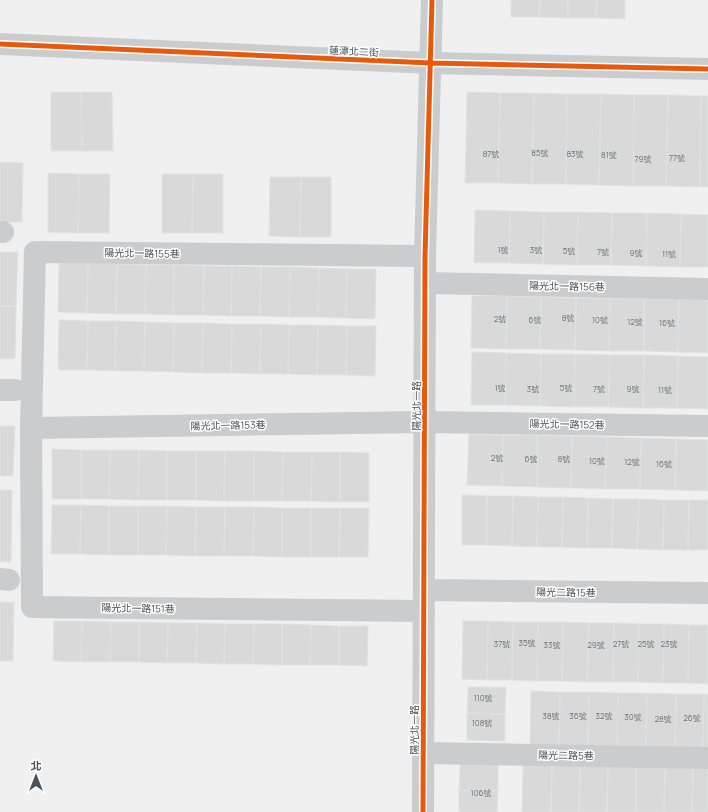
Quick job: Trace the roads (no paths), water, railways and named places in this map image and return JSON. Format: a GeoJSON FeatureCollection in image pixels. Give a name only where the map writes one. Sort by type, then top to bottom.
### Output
{"type":"FeatureCollection","features":[{"type":"Feature","properties":{"kind":"street","name":"陽光北一路"},"geometry":{"type":"LineString","coordinates":[[423,812],[425,601],[425,256],[432,0]]}},
{"type":"Feature","properties":{"kind":"street","name":"蓮潭北二街"},"geometry":{"type":"LineString","coordinates":[[0,44],[431,63],[708,70]]}},
{"type":"Feature","properties":{"kind":"street","name":"陽光北一路155巷"},"geometry":{"type":"LineString","coordinates":[[31,428],[35,252],[425,256]]}},
{"type":"Feature","properties":{"kind":"street","name":"陽光北一路156巷"},"geometry":{"type":"LineString","coordinates":[[425,284],[708,289]]}},
{"type":"Feature","properties":{"kind":"street","name":"陽光北一路153巷"},"geometry":{"type":"LineString","coordinates":[[31,428],[425,422]]}},
{"type":"Feature","properties":{"kind":"street","name":"陽光北一路152巷"},"geometry":{"type":"LineString","coordinates":[[425,422],[708,426]]}},
{"type":"Feature","properties":{"kind":"street","name":"陽光北一路151巷"},"geometry":{"type":"LineString","coordinates":[[31,428],[32,607],[425,601]]}},
{"type":"Feature","properties":{"kind":"street","name":"陽光二路15巷"},"geometry":{"type":"LineString","coordinates":[[425,601],[708,593]]}},
{"type":"Feature","properties":{"kind":"street","name":"陽光二路5巷"},"geometry":{"type":"LineString","coordinates":[[423,753],[708,758]]}}]}
